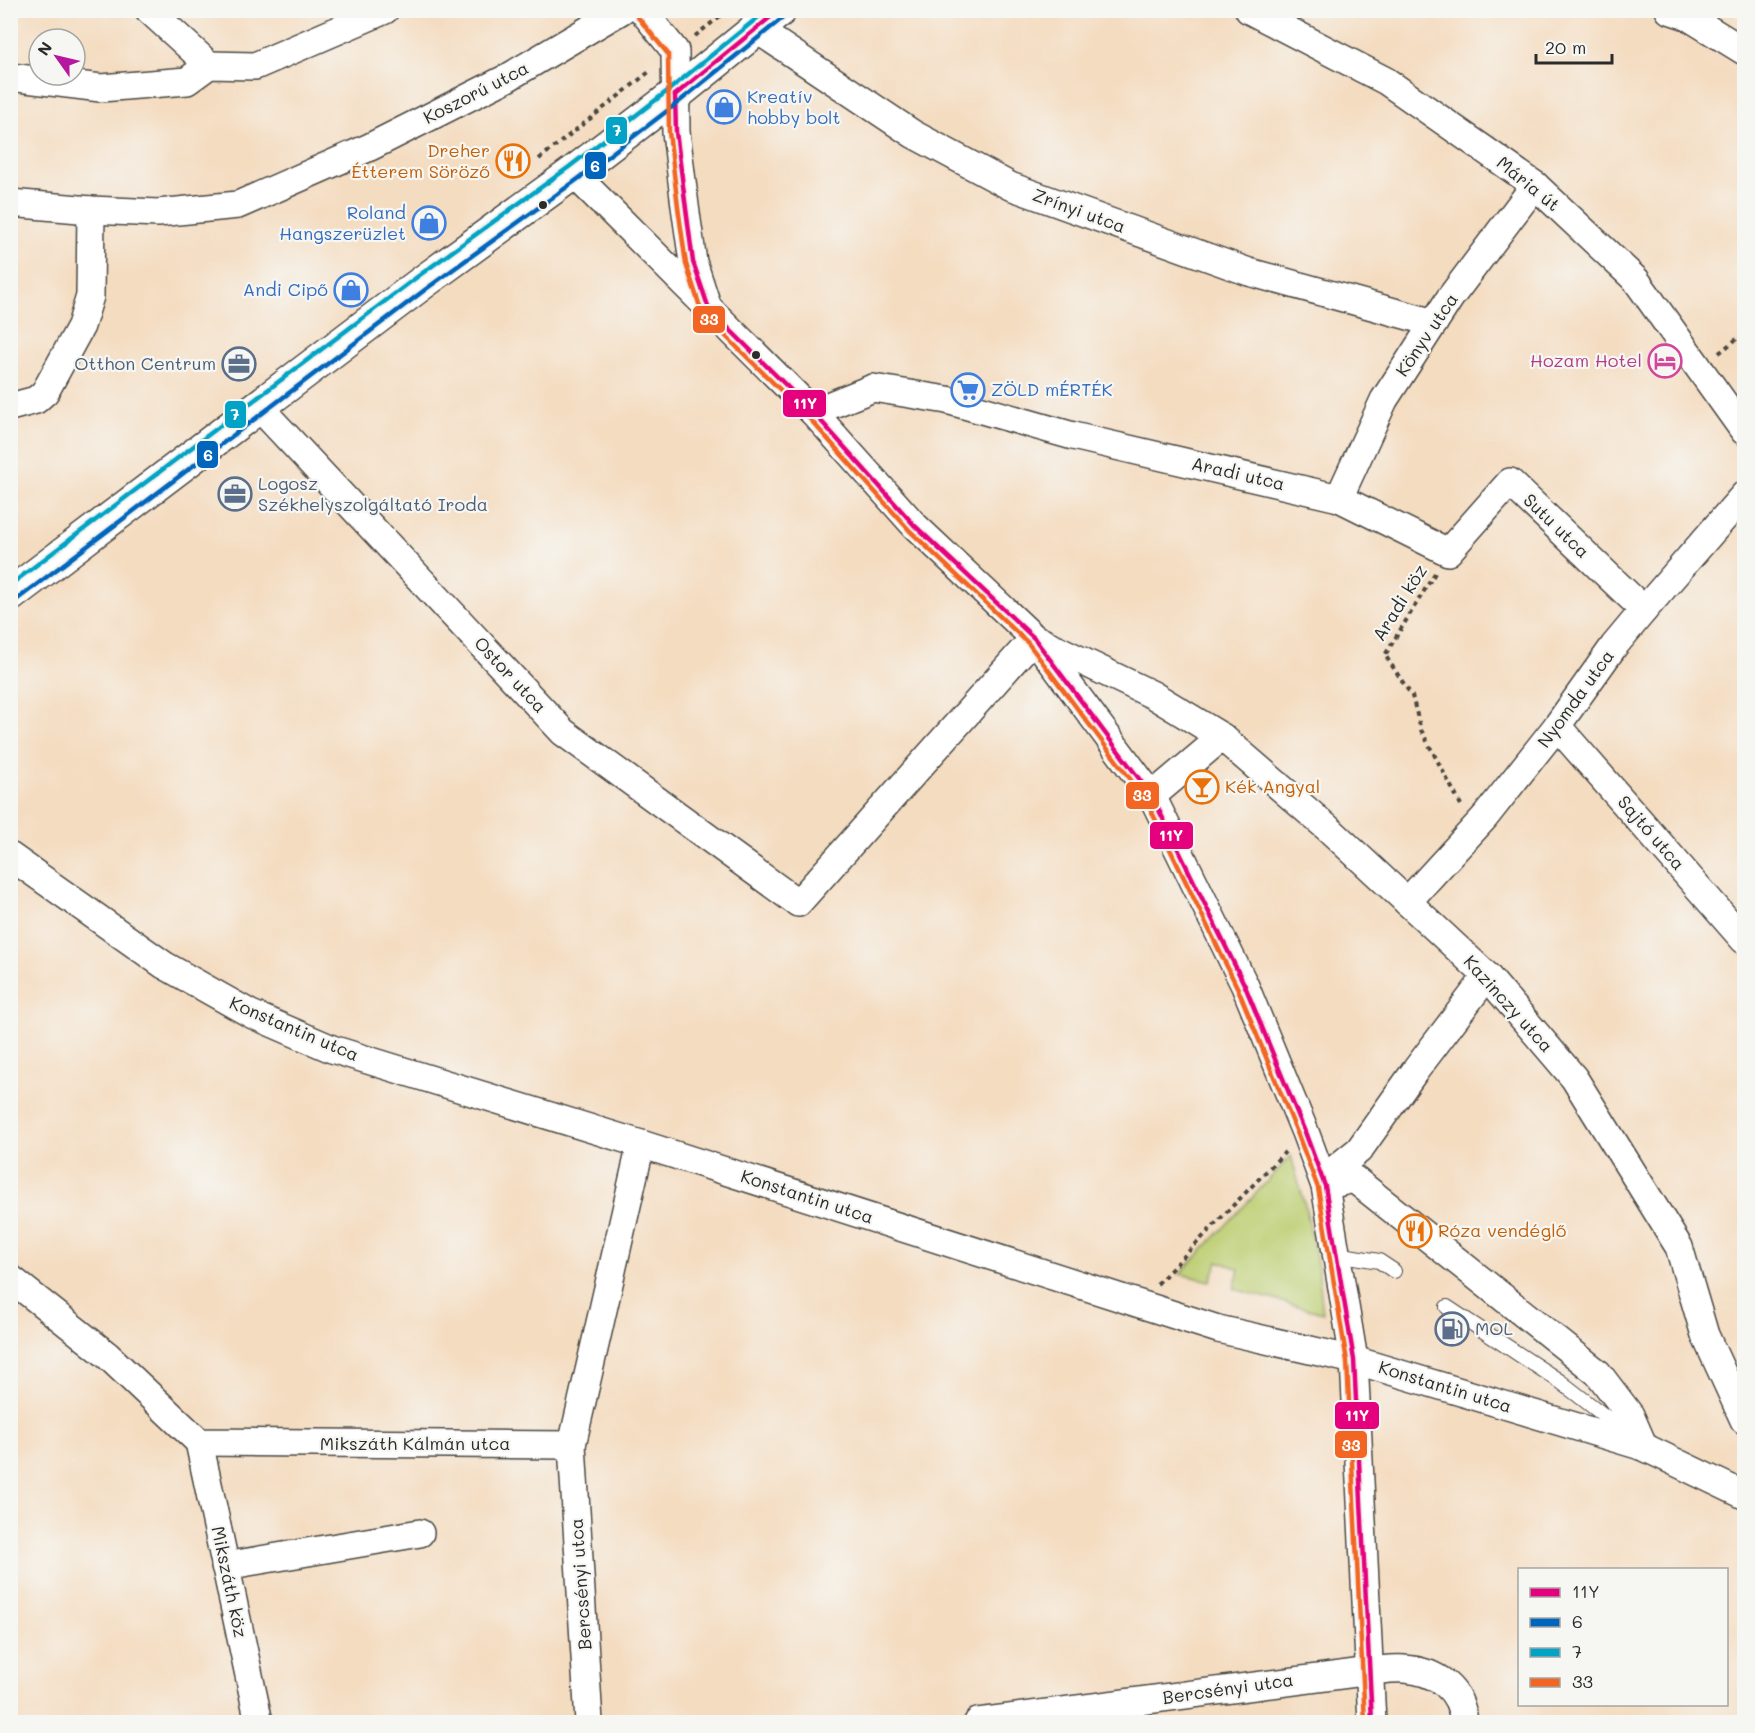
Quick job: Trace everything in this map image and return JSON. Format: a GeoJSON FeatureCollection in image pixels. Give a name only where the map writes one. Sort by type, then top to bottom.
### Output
{"type":"FeatureCollection","features":[{"type":"Feature","properties":{"kind":"street"},"geometry":{"type":"LineString","coordinates":[[149,10],[209,66]]}},
{"type":"Feature","properties":{"kind":"street"},"geometry":{"type":"LineString","coordinates":[[10,77],[101,88],[187,81],[209,66],[255,66],[385,10]]}},
{"type":"Feature","properties":{"kind":"street","name":"Koszorú utca"},"geometry":{"type":"LineString","coordinates":[[10,203],[158,213],[238,205],[370,147],[507,78],[622,10]]}},
{"type":"Feature","properties":{"kind":"street"},"geometry":{"type":"LineString","coordinates":[[642,10],[675,51],[676,132],[693,262],[709,309]]}},
{"type":"Feature","properties":{"kind":"street","name":"Mária út"},"geometry":{"type":"LineString","coordinates":[[1249,10],[1386,81],[1535,185],[1636,280],[1744,431]]}},
{"type":"Feature","properties":{"kind":"street"},"geometry":{"type":"LineString","coordinates":[[1669,10],[1687,16],[1744,51]]}},
{"type":"Feature","properties":{"kind":"street"},"geometry":{"type":"LineString","coordinates":[[10,596],[258,406],[573,173],[768,20]]}},
{"type":"Feature","properties":{"kind":"street","name":"Zrínyi utca"},"geometry":{"type":"LineString","coordinates":[[768,20],[913,134],[1010,186],[1249,272],[1434,323]]}},
{"type":"Feature","properties":{"kind":"street"},"geometry":{"type":"LineString","coordinates":[[573,173],[813,412],[915,525],[1035,638],[1152,796],[1245,986],[1324,1182],[1354,1360],[1372,1722]]}},
{"type":"Feature","properties":{"kind":"street","name":"Könyv utca"},"geometry":{"type":"LineString","coordinates":[[1339,498],[1384,399],[1450,298],[1535,185]]}},
{"type":"Feature","properties":{"kind":"street"},"geometry":{"type":"LineString","coordinates":[[10,407],[36,400],[45,392],[81,326],[90,296],[91,210]]}},
{"type":"Feature","properties":{"kind":"street","name":"Aradi utca"},"geometry":{"type":"LineString","coordinates":[[813,412],[873,388],[947,400],[1073,436],[1339,498],[1448,552]]}},
{"type":"Feature","properties":{"kind":"street","name":"Ostor utca"},"geometry":{"type":"LineString","coordinates":[[258,406],[563,732],[798,903],[1035,638]]}},
{"type":"Feature","properties":{"kind":"street","name":"Sutu utca"},"geometry":{"type":"LineString","coordinates":[[1448,552],[1510,482],[1644,610]]}},
{"type":"Feature","properties":{"kind":"street","name":"Nyomda utca"},"geometry":{"type":"LineString","coordinates":[[1407,902],[1474,829],[1557,726],[1614,646],[1744,495]]}},
{"type":"Feature","properties":{"kind":"street","name":"Kazinczy utca"},"geometry":{"type":"LineString","coordinates":[[1035,638],[1152,695],[1222,737],[1331,831],[1487,975],[1574,1078],[1679,1247],[1705,1335],[1744,1420]]}},
{"type":"Feature","properties":{"kind":"street","name":"Sajtó utca"},"geometry":{"type":"LineString","coordinates":[[1557,726],[1744,940]]}},
{"type":"Feature","properties":{"kind":"street"},"geometry":{"type":"LineString","coordinates":[[1152,796],[1222,737]]}},
{"type":"Feature","properties":{"kind":"street","name":"Konstantin utca"},"geometry":{"type":"LineString","coordinates":[[10,856],[164,965],[251,1014],[332,1049],[641,1144],[1218,1329],[1354,1360],[1644,1447],[1744,1495]]}},
{"type":"Feature","properties":{"kind":"street"},"geometry":{"type":"LineString","coordinates":[[1324,1182],[1359,1150],[1487,975]]}},
{"type":"Feature","properties":{"kind":"street"},"geometry":{"type":"LineString","coordinates":[[572,1445],[641,1144]]}},
{"type":"Feature","properties":{"kind":"street"},"geometry":{"type":"LineString","coordinates":[[1324,1182],[1354,1179],[1598,1373],[1629,1415],[1644,1447]]}},
{"type":"Feature","properties":{"kind":"street"},"geometry":{"type":"LineString","coordinates":[[10,1278],[107,1355],[199,1442]]}},
{"type":"Feature","properties":{"kind":"street","name":"Mikszáth Kálmán utca"},"geometry":{"type":"LineString","coordinates":[[199,1442],[572,1445]]}},
{"type":"Feature","properties":{"kind":"street","name":"Mikszáth köz"},"geometry":{"type":"LineString","coordinates":[[199,1442],[259,1722]]}},
{"type":"Feature","properties":{"kind":"street","name":"Bercsényi utca"},"geometry":{"type":"LineString","coordinates":[[572,1445],[589,1722]]}},
{"type":"Feature","properties":{"kind":"street"},"geometry":{"type":"LineString","coordinates":[[225,1566],[420,1533]]}},
{"type":"Feature","properties":{"kind":"street","name":"Bercsényi utca"},"geometry":{"type":"LineString","coordinates":[[978,1722],[1371,1671],[1405,1669],[1437,1677],[1455,1693],[1464,1722]]}},
{"type":"Feature","properties":{"kind":"lane"},"geometry":{"type":"LineString","coordinates":[[1336,1254],[1379,1261],[1394,1271]]}},
{"type":"Feature","properties":{"kind":"lane"},"geometry":{"type":"LineString","coordinates":[[1447,1307],[1561,1382],[1644,1447]]}},
{"type":"Feature","properties":{"kind":"path"},"geometry":{"type":"LineString","coordinates":[[609,103],[728,10]]}},
{"type":"Feature","properties":{"kind":"path"},"geometry":{"type":"LineString","coordinates":[[1700,368],[1744,333]]}},
{"type":"Feature","properties":{"kind":"path","name":"Aradi köz"},"geometry":{"type":"LineString","coordinates":[[1448,552],[1385,655],[1412,696],[1421,730],[1474,829]]}},
{"type":"Feature","properties":{"kind":"path"},"geometry":{"type":"LineString","coordinates":[[1137,1304],[1305,1132]]}},
{"type":"Feature","properties":{"kind":"green space"},"geometry":{"type":"Polygon","coordinates":[[[1291,1156],[1306,1209],[1318,1267],[1323,1313],[1234,1289],[1239,1269],[1218,1261],[1210,1281],[1180,1274],[1291,1156]]]}},
{"type":"Feature","properties":{"kind":"transit line","name":"7"},"geometry":{"type":"LineString","coordinates":[[10,585],[417,277],[569,167],[767,10]]}},
{"type":"Feature","properties":{"kind":"transit line","name":"11Y"},"geometry":{"type":"LineString","coordinates":[[675,95],[779,10]]}},
{"type":"Feature","properties":{"kind":"transit line","name":"33"},"geometry":{"type":"LineString","coordinates":[[636,15],[668,54],[669,132],[678,207],[686,264],[702,313],[808,417],[910,531],[1028,643],[1146,800],[1238,989],[1318,1188],[1347,1361],[1365,1722]]}},
{"type":"Feature","properties":{"kind":"transit line","name":"6"},"geometry":{"type":"LineString","coordinates":[[15,601],[426,289],[578,179],[680,101],[785,16]]}},
{"type":"Feature","properties":{"kind":"transit line","name":"11Y"},"geometry":{"type":"LineString","coordinates":[[675,95],[676,132],[693,262],[709,309],[813,412],[915,526],[1034,638],[1152,796],[1245,986],[1325,1186],[1354,1360],[1372,1722]]}},
{"type":"Feature","properties":{"kind":"place","name":"Kreatív hobby bolt"},"geometry":{"type":"Point","coordinates":[724,107]}},
{"type":"Feature","properties":{"kind":"place","name":"Dreher Étterem Söröző"},"geometry":{"type":"Point","coordinates":[513,161]}},
{"type":"Feature","properties":{"kind":"place","name":"Roland Hangszerüzlet"},"geometry":{"type":"Point","coordinates":[429,223]}},
{"type":"Feature","properties":{"kind":"place","name":"Andi Cipő"},"geometry":{"type":"Point","coordinates":[351,290]}},
{"type":"Feature","properties":{"kind":"place","name":"Hozam Hotel"},"geometry":{"type":"Point","coordinates":[1665,361]}},
{"type":"Feature","properties":{"kind":"place","name":"Otthon Centrum"},"geometry":{"type":"Point","coordinates":[239,364]}},
{"type":"Feature","properties":{"kind":"place","name":"ZÖLD mÉRTÉK"},"geometry":{"type":"Point","coordinates":[968,390]}},
{"type":"Feature","properties":{"kind":"place","name":"Logosz Székhelyszolgáltató Iroda"},"geometry":{"type":"Point","coordinates":[235,494]}},
{"type":"Feature","properties":{"kind":"place","name":"Kék Angyal"},"geometry":{"type":"Point","coordinates":[1202,787]}},
{"type":"Feature","properties":{"kind":"place","name":"Róza vendéglő"},"geometry":{"type":"Point","coordinates":[1415,1231]}},
{"type":"Feature","properties":{"kind":"place","name":"MOL"},"geometry":{"type":"Point","coordinates":[1452,1329]}}]}
